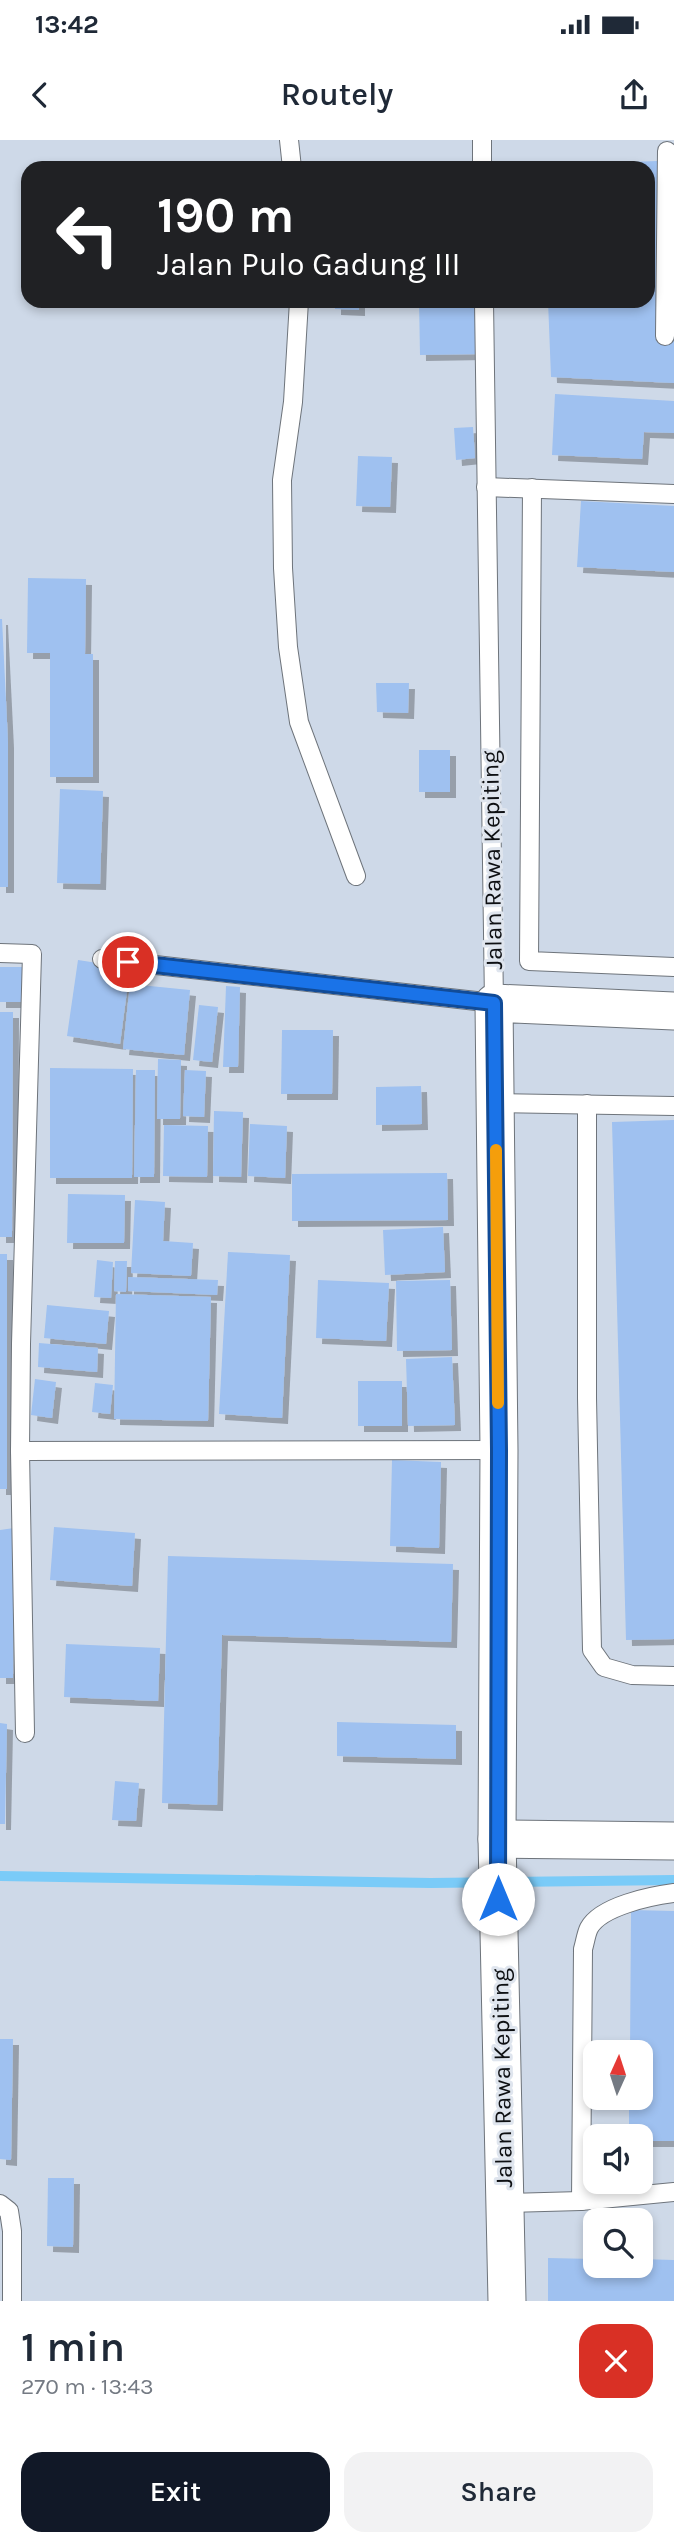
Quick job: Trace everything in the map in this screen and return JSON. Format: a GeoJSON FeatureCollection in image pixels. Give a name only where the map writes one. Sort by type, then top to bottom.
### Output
{"type":"FeatureCollection","features":[{"type":"Feature","properties":{"kind":"street"},"geometry":{"type":"LineString","coordinates":[[494,1003],[674,1011]]}},
{"type":"Feature","properties":{"kind":"street","name":"Jalan Rawa Kepiting"},"geometry":{"type":"LineString","coordinates":[[494,1003],[499,1450],[497,1849],[507,2301]]}},
{"type":"Feature","properties":{"kind":"street"},"geometry":{"type":"LineString","coordinates":[[497,1849],[674,1841]]}},
{"type":"Feature","properties":{"kind":"lane"},"geometry":{"type":"LineString","coordinates":[[289,140],[291,161]]}},
{"type":"Feature","properties":{"kind":"lane"},"geometry":{"type":"LineString","coordinates":[[482,140],[482,161]]}},
{"type":"Feature","properties":{"kind":"lane"},"geometry":{"type":"LineString","coordinates":[[665,336],[666,149]]}},
{"type":"Feature","properties":{"kind":"lane"},"geometry":{"type":"LineString","coordinates":[[299,308],[293,402],[282,480],[283,568],[288,648],[299,722],[356,876]]}},
{"type":"Feature","properties":{"kind":"lane","name":"Jalan Rawa Kepiting"},"geometry":{"type":"LineString","coordinates":[[484,308],[494,1003]]}},
{"type":"Feature","properties":{"kind":"lane"},"geometry":{"type":"LineString","coordinates":[[486,487],[674,494]]}},
{"type":"Feature","properties":{"kind":"lane"},"geometry":{"type":"LineString","coordinates":[[532,488],[529,961],[674,967]]}},
{"type":"Feature","properties":{"kind":"lane"},"geometry":{"type":"LineString","coordinates":[[0,953],[32,954],[20,1451],[25,1733]]}},
{"type":"Feature","properties":{"kind":"lane"},"geometry":{"type":"LineString","coordinates":[[102,959],[494,1003]]}},
{"type":"Feature","properties":{"kind":"lane"},"geometry":{"type":"LineString","coordinates":[[495,1103],[674,1106]]}},
{"type":"Feature","properties":{"kind":"lane"},"geometry":{"type":"LineString","coordinates":[[586,1104],[592,1650],[604,1667],[632,1675],[674,1676]]}},
{"type":"Feature","properties":{"kind":"lane"},"geometry":{"type":"LineString","coordinates":[[20,1451],[499,1450]]}},
{"type":"Feature","properties":{"kind":"lane"},"geometry":{"type":"LineString","coordinates":[[581,2201],[583,1949],[586,1938],[590,1927],[603,1914],[650,1896],[674,1893]]}},
{"type":"Feature","properties":{"kind":"lane"},"geometry":{"type":"LineString","coordinates":[[505,2203],[581,2201],[674,2192]]}},
{"type":"Feature","properties":{"kind":"lane"},"geometry":{"type":"LineString","coordinates":[[0,2204],[9,2211],[12,2231],[12,2301]]}},
{"type":"Feature","properties":{"kind":"shaded area"},"geometry":{"type":"Polygon","coordinates":[[[0,140],[674,140],[674,2301],[0,2301],[0,140]]]}},
{"type":"Feature","properties":{"kind":"building"},"geometry":{"type":"Polygon","coordinates":[[[655,161],[663,338],[674,338],[674,383],[551,377],[548,308],[655,308],[655,161]]]}},
{"type":"Feature","properties":{"kind":"building"},"geometry":{"type":"Polygon","coordinates":[[[359,308],[359,310],[335,309],[359,308]]]}},
{"type":"Feature","properties":{"kind":"building"},"geometry":{"type":"Polygon","coordinates":[[[419,308],[479,308],[480,354],[420,355],[419,308]]]}},
{"type":"Feature","properties":{"kind":"building"},"geometry":{"type":"Polygon","coordinates":[[[555,394],[674,401],[674,433],[644,432],[642,459],[552,455],[555,394]]]}},
{"type":"Feature","properties":{"kind":"building"},"geometry":{"type":"Polygon","coordinates":[[[473,427],[475,458],[456,460],[454,428],[473,427]]]}},
{"type":"Feature","properties":{"kind":"building"},"geometry":{"type":"Polygon","coordinates":[[[358,456],[392,457],[390,507],[356,506],[358,456]]]}},
{"type":"Feature","properties":{"kind":"building"},"geometry":{"type":"Polygon","coordinates":[[[581,501],[674,506],[674,572],[577,567],[581,501]]]}},
{"type":"Feature","properties":{"kind":"building"},"geometry":{"type":"Polygon","coordinates":[[[28,578],[86,579],[85,654],[93,654],[93,777],[50,777],[50,653],[27,653],[28,578]]]}},
{"type":"Feature","properties":{"kind":"building"},"geometry":{"type":"Polygon","coordinates":[[[0,619],[8,742],[8,887],[0,887],[0,619]]]}},
{"type":"Feature","properties":{"kind":"building"},"geometry":{"type":"Polygon","coordinates":[[[376,683],[409,683],[408,713],[377,712],[376,683]]]}},
{"type":"Feature","properties":{"kind":"building"},"geometry":{"type":"Polygon","coordinates":[[[419,750],[450,750],[450,792],[419,792],[419,750]]]}},
{"type":"Feature","properties":{"kind":"building"},"geometry":{"type":"Polygon","coordinates":[[[60,789],[103,791],[100,884],[57,883],[60,789]]]}},
{"type":"Feature","properties":{"kind":"building"},"geometry":{"type":"Polygon","coordinates":[[[78,960],[130,968],[120,1044],[67,1036],[78,960]]]}},
{"type":"Feature","properties":{"kind":"building"},"geometry":{"type":"Polygon","coordinates":[[[0,967],[22,967],[22,1002],[0,1002],[0,967]]]}},
{"type":"Feature","properties":{"kind":"building"},"geometry":{"type":"Polygon","coordinates":[[[130,984],[190,990],[184,1055],[123,1049],[130,984]]]}},
{"type":"Feature","properties":{"kind":"building"},"geometry":{"type":"Polygon","coordinates":[[[226,986],[240,987],[238,1067],[223,1067],[226,986]]]}},
{"type":"Feature","properties":{"kind":"building"},"geometry":{"type":"Polygon","coordinates":[[[199,1005],[218,1007],[212,1062],[193,1060],[199,1005]]]}},
{"type":"Feature","properties":{"kind":"building"},"geometry":{"type":"Polygon","coordinates":[[[0,1012],[13,1012],[12,1237],[0,1237],[0,1012]]]}},
{"type":"Feature","properties":{"kind":"building"},"geometry":{"type":"Polygon","coordinates":[[[282,1030],[333,1030],[332,1094],[281,1094],[282,1030]]]}},
{"type":"Feature","properties":{"kind":"building"},"geometry":{"type":"Polygon","coordinates":[[[158,1059],[181,1060],[180,1119],[157,1119],[158,1059]]]}},
{"type":"Feature","properties":{"kind":"building"},"geometry":{"type":"Polygon","coordinates":[[[50,1068],[133,1069],[132,1178],[50,1178],[50,1068]]]}},
{"type":"Feature","properties":{"kind":"building"},"geometry":{"type":"Polygon","coordinates":[[[136,1070],[155,1070],[154,1177],[134,1177],[136,1070]]]}},
{"type":"Feature","properties":{"kind":"building"},"geometry":{"type":"Polygon","coordinates":[[[185,1070],[206,1071],[204,1117],[183,1116],[185,1070]]]}},
{"type":"Feature","properties":{"kind":"building"},"geometry":{"type":"Polygon","coordinates":[[[421,1086],[422,1124],[376,1125],[376,1087],[421,1086]]]}},
{"type":"Feature","properties":{"kind":"building"},"geometry":{"type":"Polygon","coordinates":[[[214,1111],[243,1112],[241,1177],[213,1176],[214,1111]]]}},
{"type":"Feature","properties":{"kind":"building"},"geometry":{"type":"Polygon","coordinates":[[[674,1120],[674,1639],[626,1640],[612,1122],[674,1120]]]}},
{"type":"Feature","properties":{"kind":"building"},"geometry":{"type":"Polygon","coordinates":[[[250,1124],[287,1126],[285,1178],[248,1176],[250,1124]]]}},
{"type":"Feature","properties":{"kind":"building"},"geometry":{"type":"Polygon","coordinates":[[[164,1125],[208,1126],[207,1177],[163,1176],[164,1125]]]}},
{"type":"Feature","properties":{"kind":"building"},"geometry":{"type":"Polygon","coordinates":[[[447,1173],[448,1220],[292,1221],[292,1174],[447,1173]]]}},
{"type":"Feature","properties":{"kind":"building"},"geometry":{"type":"Polygon","coordinates":[[[68,1194],[125,1195],[124,1243],[67,1243],[68,1194]]]}},
{"type":"Feature","properties":{"kind":"building"},"geometry":{"type":"Polygon","coordinates":[[[135,1200],[165,1202],[163,1241],[193,1243],[191,1276],[131,1273],[135,1200]]]}},
{"type":"Feature","properties":{"kind":"building"},"geometry":{"type":"Polygon","coordinates":[[[443,1227],[445,1272],[385,1275],[383,1230],[443,1227]]]}},
{"type":"Feature","properties":{"kind":"building"},"geometry":{"type":"Polygon","coordinates":[[[228,1252],[290,1255],[282,1418],[219,1414],[228,1252]]]}},
{"type":"Feature","properties":{"kind":"building"},"geometry":{"type":"Polygon","coordinates":[[[0,1254],[7,1254],[7,1489],[0,1489],[0,1254]]]}},
{"type":"Feature","properties":{"kind":"building"},"geometry":{"type":"Polygon","coordinates":[[[97,1260],[113,1262],[111,1298],[94,1297],[97,1260]]]}},
{"type":"Feature","properties":{"kind":"building"},"geometry":{"type":"Polygon","coordinates":[[[115,1261],[127,1261],[126,1292],[114,1291],[115,1261]]]}},
{"type":"Feature","properties":{"kind":"building"},"geometry":{"type":"Polygon","coordinates":[[[128,1277],[218,1280],[217,1295],[128,1291],[128,1277]]]}},
{"type":"Feature","properties":{"kind":"building"},"geometry":{"type":"Polygon","coordinates":[[[318,1280],[389,1283],[386,1341],[316,1338],[318,1280]]]}},
{"type":"Feature","properties":{"kind":"building"},"geometry":{"type":"Polygon","coordinates":[[[450,1280],[452,1350],[397,1351],[396,1281],[450,1280]]]}},
{"type":"Feature","properties":{"kind":"building"},"geometry":{"type":"Polygon","coordinates":[[[116,1294],[211,1297],[208,1421],[114,1419],[116,1294]]]}},
{"type":"Feature","properties":{"kind":"building"},"geometry":{"type":"Polygon","coordinates":[[[47,1305],[109,1311],[106,1344],[44,1338],[47,1305]]]}},
{"type":"Feature","properties":{"kind":"building"},"geometry":{"type":"Polygon","coordinates":[[[39,1343],[98,1348],[97,1372],[38,1367],[39,1343]]]}},
{"type":"Feature","properties":{"kind":"building"},"geometry":{"type":"Polygon","coordinates":[[[452,1357],[455,1425],[408,1426],[406,1359],[452,1357]]]}},
{"type":"Feature","properties":{"kind":"building"},"geometry":{"type":"Polygon","coordinates":[[[35,1379],[56,1382],[52,1418],[31,1415],[35,1379]]]}},
{"type":"Feature","properties":{"kind":"building"},"geometry":{"type":"Polygon","coordinates":[[[358,1381],[402,1381],[402,1426],[358,1426],[358,1381]]]}},
{"type":"Feature","properties":{"kind":"building"},"geometry":{"type":"Polygon","coordinates":[[[95,1383],[113,1385],[110,1414],[92,1412],[95,1383]]]}},
{"type":"Feature","properties":{"kind":"building"},"geometry":{"type":"Polygon","coordinates":[[[392,1460],[441,1462],[439,1548],[390,1546],[392,1460]]]}},
{"type":"Feature","properties":{"kind":"building"},"geometry":{"type":"Polygon","coordinates":[[[54,1527],[135,1533],[132,1586],[50,1580],[54,1527]]]}},
{"type":"Feature","properties":{"kind":"building"},"geometry":{"type":"Polygon","coordinates":[[[14,1528],[13,1678],[0,1678],[0,1530],[14,1528]]]}},
{"type":"Feature","properties":{"kind":"building"},"geometry":{"type":"Polygon","coordinates":[[[168,1556],[453,1564],[451,1642],[222,1635],[217,1805],[162,1803],[168,1556]]]}},
{"type":"Feature","properties":{"kind":"building"},"geometry":{"type":"Polygon","coordinates":[[[66,1644],[160,1648],[158,1701],[64,1697],[66,1644]]]}},
{"type":"Feature","properties":{"kind":"building"},"geometry":{"type":"Polygon","coordinates":[[[337,1722],[456,1725],[456,1759],[337,1756],[337,1722]]]}},
{"type":"Feature","properties":{"kind":"building"},"geometry":{"type":"Polygon","coordinates":[[[0,1723],[7,1724],[5,1824],[0,1824],[0,1723]]]}},
{"type":"Feature","properties":{"kind":"building"},"geometry":{"type":"Polygon","coordinates":[[[115,1781],[139,1783],[136,1821],[112,1820],[115,1781]]]}},
{"type":"Feature","properties":{"kind":"building"},"geometry":{"type":"Polygon","coordinates":[[[631,1910],[674,1911],[674,2141],[653,2141],[653,2124],[629,2124],[629,2110],[653,2110],[653,2040],[630,2040],[631,1910]]]}},
{"type":"Feature","properties":{"kind":"building"},"geometry":{"type":"Polygon","coordinates":[[[0,2039],[13,2039],[11,2160],[0,2159],[0,2039]]]}},
{"type":"Feature","properties":{"kind":"building"},"geometry":{"type":"Polygon","coordinates":[[[48,2178],[74,2178],[73,2247],[47,2246],[48,2178]]]}},
{"type":"Feature","properties":{"kind":"building"},"geometry":{"type":"Polygon","coordinates":[[[548,2258],[583,2259],[583,2278],[653,2278],[653,2259],[674,2260],[674,2301],[548,2301],[548,2258]]]}},
{"type":"Feature","properties":{"kind":"waterway"},"geometry":{"type":"LineString","coordinates":[[0,1876],[431,1883],[674,1880]]}},
{"type":"Feature","properties":{"kind":"slow traffic"},"geometry":{"type":"LineString","coordinates":[[496,1150],[498,1403]]}},
{"type":"Feature","properties":{"kind":"route"},"geometry":{"type":"LineString","coordinates":[[128,962],[494,1003],[499,1450],[498,1899]]}}]}
